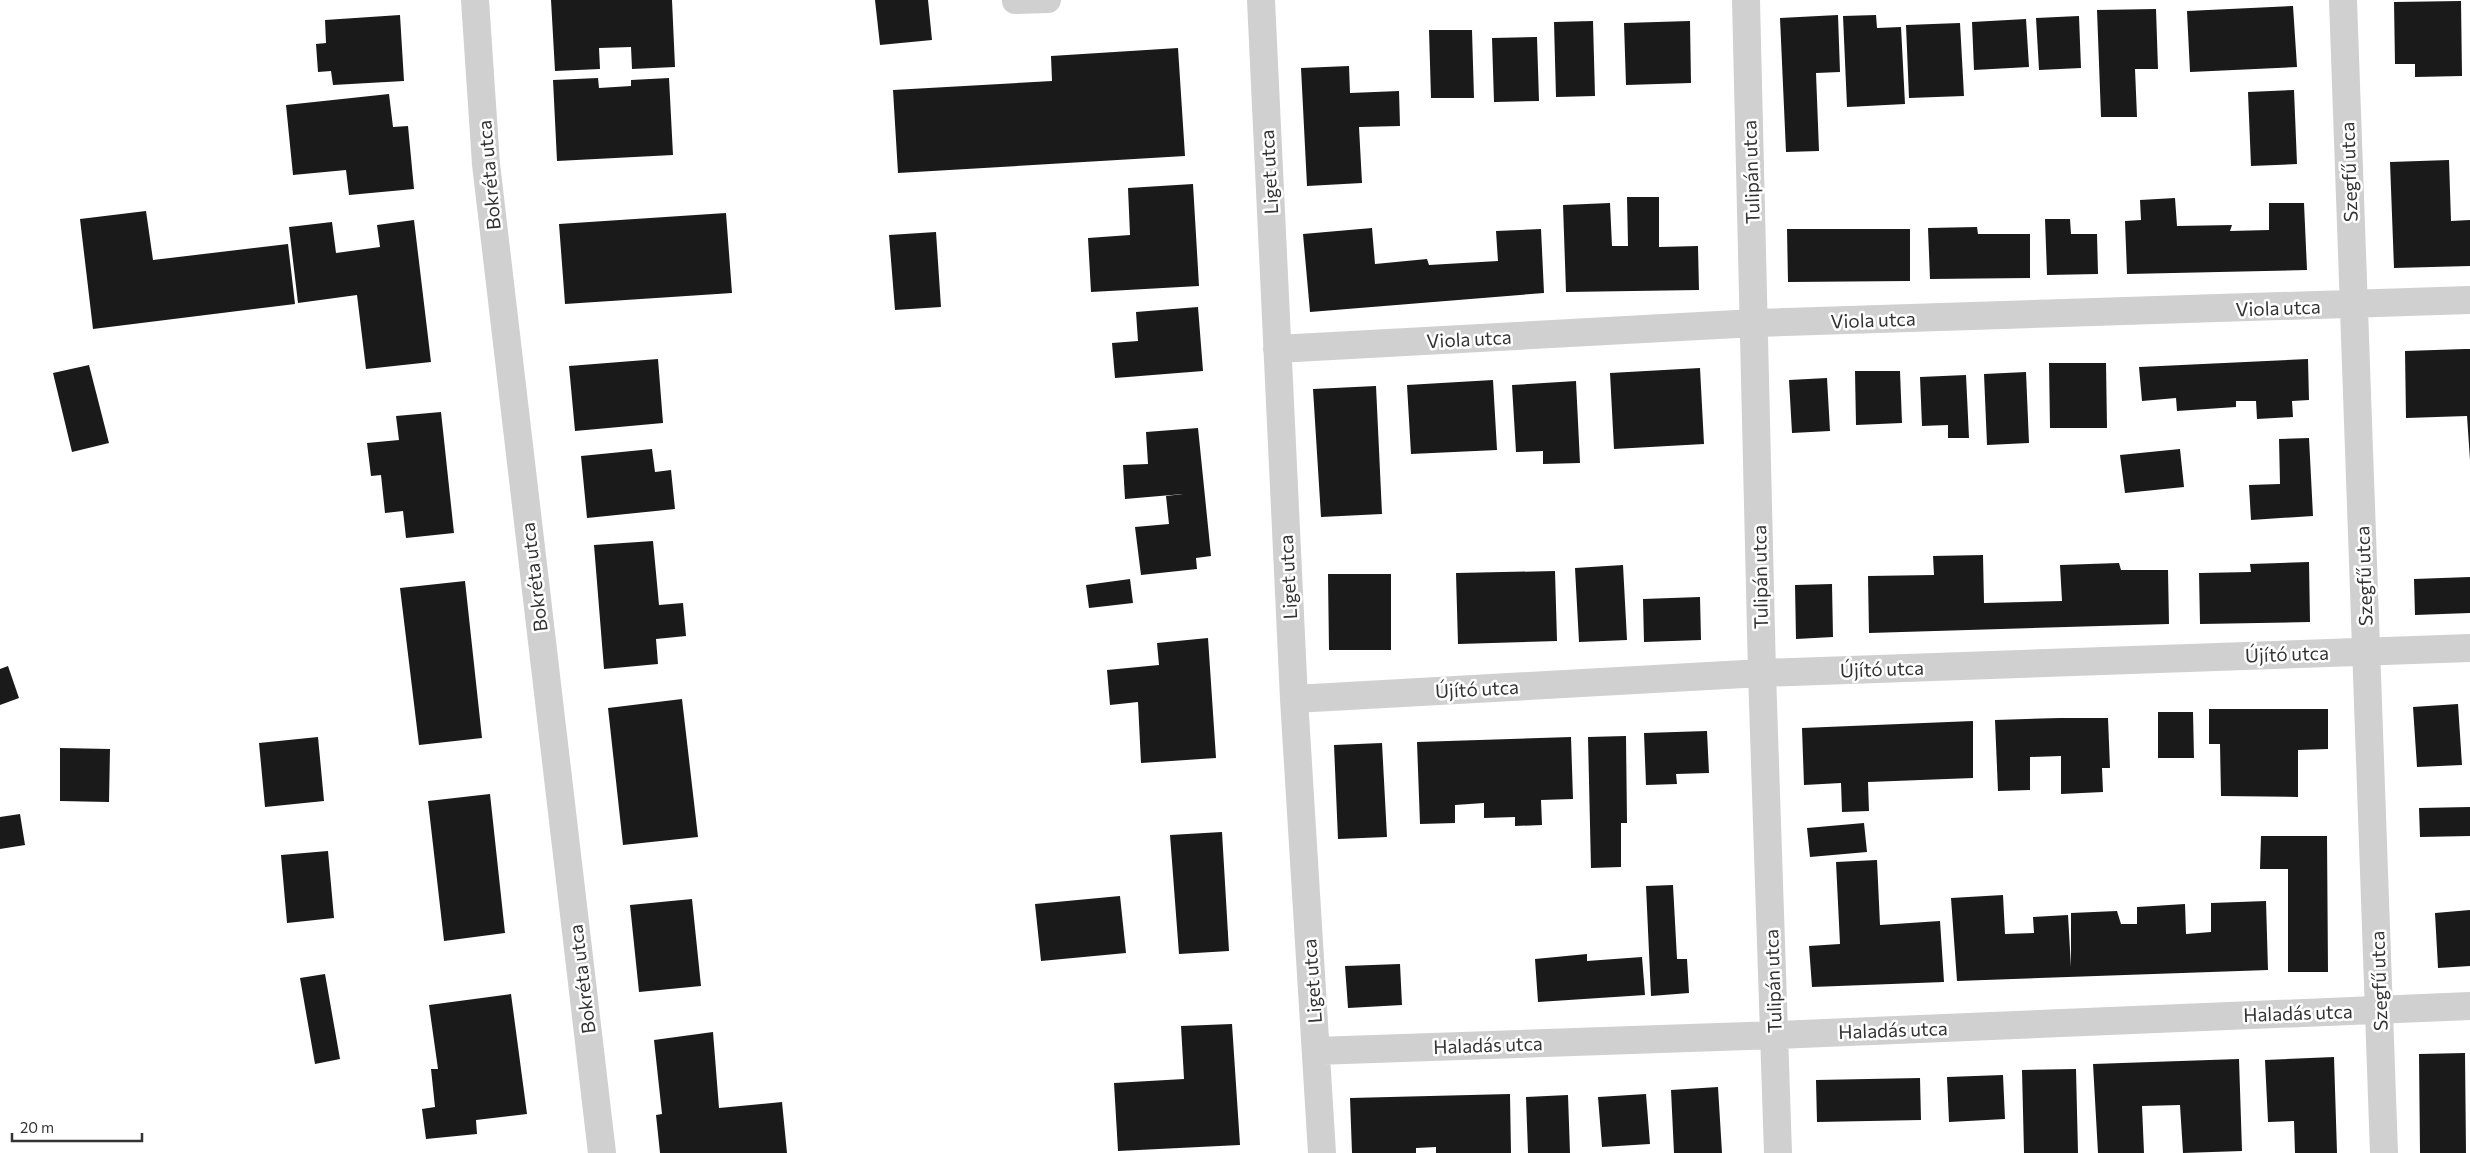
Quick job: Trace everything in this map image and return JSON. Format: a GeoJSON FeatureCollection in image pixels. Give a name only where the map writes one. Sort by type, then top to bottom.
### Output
{"type":"FeatureCollection","features":[{"type":"Feature","properties":{"kind":"street","name":"Bokréta utca"},"geometry":{"type":"LineString","coordinates":[[475,0],[486,164],[602,1153]]}},
{"type":"Feature","properties":{"kind":"street","name":"Liget utca"},"geometry":{"type":"LineString","coordinates":[[1261,0],[1294,699],[1322,1153]]}},
{"type":"Feature","properties":{"kind":"street","name":"Tulipán utca"},"geometry":{"type":"LineString","coordinates":[[1746,0],[1762,673],[1776,1035],[1778,1153]]}},
{"type":"Feature","properties":{"kind":"street","name":"Szegfű utca"},"geometry":{"type":"LineString","coordinates":[[2343,0],[2384,1153]]}},
{"type":"Feature","properties":{"kind":"street","name":"Viola utca"},"geometry":{"type":"LineString","coordinates":[[1277,349],[1755,323],[2353,306],[2470,300]]}},
{"type":"Feature","properties":{"kind":"street","name":"Újító utca"},"geometry":{"type":"LineString","coordinates":[[1294,699],[1762,673],[2470,648]]}},
{"type":"Feature","properties":{"kind":"street","name":"Haladás utca"},"geometry":{"type":"LineString","coordinates":[[1316,1051],[1776,1035],[2470,1006]]}},
{"type":"Feature","properties":{"kind":"lane"},"geometry":{"type":"LineString","coordinates":[[1015,2],[1048,0]]}},
{"type":"Feature","properties":{"kind":"building"},"geometry":{"type":"Polygon","coordinates":[[[551,0],[672,0],[675,67],[632,69],[631,47],[599,48],[600,69],[555,71],[551,0]]]}},
{"type":"Feature","properties":{"kind":"building"},"geometry":{"type":"Polygon","coordinates":[[[875,0],[928,0],[932,40],[880,45],[875,0]]]}},
{"type":"Feature","properties":{"kind":"building"},"geometry":{"type":"Polygon","coordinates":[[[2461,1],[2462,76],[2415,77],[2415,64],[2395,64],[2394,2],[2461,1]]]}},
{"type":"Feature","properties":{"kind":"building"},"geometry":{"type":"Polygon","coordinates":[[[2293,6],[2297,67],[2190,72],[2187,11],[2293,6]]]}},
{"type":"Feature","properties":{"kind":"building"},"geometry":{"type":"Polygon","coordinates":[[[2156,9],[2158,69],[2135,69],[2137,117],[2101,117],[2097,10],[2156,9]]]}},
{"type":"Feature","properties":{"kind":"building"},"geometry":{"type":"Polygon","coordinates":[[[400,15],[404,81],[333,85],[331,71],[318,72],[316,44],[326,43],[325,20],[400,15]]]}},
{"type":"Feature","properties":{"kind":"building"},"geometry":{"type":"Polygon","coordinates":[[[1838,15],[1840,72],[1816,73],[1819,151],[1786,152],[1780,18],[1838,15]]]}},
{"type":"Feature","properties":{"kind":"building"},"geometry":{"type":"Polygon","coordinates":[[[1876,15],[1877,28],[1901,27],[1905,104],[1847,107],[1843,16],[1876,15]]]}},
{"type":"Feature","properties":{"kind":"building"},"geometry":{"type":"Polygon","coordinates":[[[2079,16],[2081,68],[2039,70],[2036,18],[2079,16]]]}},
{"type":"Feature","properties":{"kind":"building"},"geometry":{"type":"Polygon","coordinates":[[[2026,19],[2029,67],[1974,70],[1972,22],[2026,19]]]}},
{"type":"Feature","properties":{"kind":"building"},"geometry":{"type":"Polygon","coordinates":[[[1593,21],[1595,96],[1556,97],[1554,22],[1593,21]]]}},
{"type":"Feature","properties":{"kind":"building"},"geometry":{"type":"Polygon","coordinates":[[[1690,21],[1691,83],[1626,85],[1624,23],[1690,21]]]}},
{"type":"Feature","properties":{"kind":"building"},"geometry":{"type":"Polygon","coordinates":[[[1960,23],[1964,96],[1909,98],[1906,25],[1960,23]]]}},
{"type":"Feature","properties":{"kind":"building"},"geometry":{"type":"Polygon","coordinates":[[[1429,30],[1472,30],[1474,98],[1431,98],[1429,30]]]}},
{"type":"Feature","properties":{"kind":"building"},"geometry":{"type":"Polygon","coordinates":[[[1537,37],[1539,101],[1494,102],[1492,38],[1537,37]]]}},
{"type":"Feature","properties":{"kind":"building"},"geometry":{"type":"Polygon","coordinates":[[[1178,48],[1185,156],[898,173],[893,90],[1052,81],[1051,56],[1178,48]]]}},
{"type":"Feature","properties":{"kind":"building"},"geometry":{"type":"Polygon","coordinates":[[[1349,66],[1350,93],[1399,91],[1400,126],[1359,127],[1362,183],[1307,186],[1301,68],[1349,66]]]}},
{"type":"Feature","properties":{"kind":"building"},"geometry":{"type":"Polygon","coordinates":[[[598,78],[599,88],[631,86],[631,80],[669,78],[673,155],[557,161],[553,80],[598,78]]]}},
{"type":"Feature","properties":{"kind":"building"},"geometry":{"type":"Polygon","coordinates":[[[2294,90],[2297,164],[2251,166],[2248,92],[2294,90]]]}},
{"type":"Feature","properties":{"kind":"building"},"geometry":{"type":"Polygon","coordinates":[[[389,94],[393,127],[408,126],[414,189],[349,195],[346,170],[293,175],[286,105],[389,94]]]}},
{"type":"Feature","properties":{"kind":"building"},"geometry":{"type":"Polygon","coordinates":[[[2449,160],[2451,221],[2470,220],[2470,266],[2394,268],[2390,162],[2449,160]]]}},
{"type":"Feature","properties":{"kind":"building"},"geometry":{"type":"Polygon","coordinates":[[[1193,184],[1199,286],[1091,292],[1088,238],[1130,235],[1128,188],[1193,184]]]}},
{"type":"Feature","properties":{"kind":"building"},"geometry":{"type":"Polygon","coordinates":[[[1627,197],[1659,197],[1659,247],[1698,246],[1699,290],[1566,292],[1563,205],[1610,203],[1612,246],[1628,246],[1627,197]]]}},
{"type":"Feature","properties":{"kind":"building"},"geometry":{"type":"Polygon","coordinates":[[[2175,198],[2177,226],[2232,225],[2230,231],[2269,230],[2269,203],[2304,203],[2307,270],[2127,274],[2125,221],[2141,220],[2140,200],[2175,198]]]}},
{"type":"Feature","properties":{"kind":"building"},"geometry":{"type":"Polygon","coordinates":[[[146,211],[153,260],[288,244],[295,304],[93,329],[80,219],[146,211]]]}},
{"type":"Feature","properties":{"kind":"building"},"geometry":{"type":"Polygon","coordinates":[[[726,213],[732,293],[565,304],[559,224],[726,213]]]}},
{"type":"Feature","properties":{"kind":"building"},"geometry":{"type":"Polygon","coordinates":[[[2045,219],[2070,219],[2071,234],[2097,234],[2098,274],[2047,275],[2045,219]]]}},
{"type":"Feature","properties":{"kind":"building"},"geometry":{"type":"Polygon","coordinates":[[[414,220],[431,362],[366,369],[357,295],[298,303],[289,227],[332,222],[336,253],[380,247],[377,225],[414,220]]]}},
{"type":"Feature","properties":{"kind":"building"},"geometry":{"type":"Polygon","coordinates":[[[1977,227],[1978,234],[2030,234],[2030,278],[1930,279],[1928,228],[1977,227]]]}},
{"type":"Feature","properties":{"kind":"building"},"geometry":{"type":"Polygon","coordinates":[[[1372,228],[1375,264],[1427,259],[1429,265],[1498,261],[1496,231],[1541,229],[1544,293],[1310,312],[1303,234],[1372,228]]]}},
{"type":"Feature","properties":{"kind":"building"},"geometry":{"type":"Polygon","coordinates":[[[1787,229],[1910,229],[1910,281],[1788,282],[1787,229]]]}},
{"type":"Feature","properties":{"kind":"building"},"geometry":{"type":"Polygon","coordinates":[[[936,232],[941,307],[895,310],[889,235],[936,232]]]}},
{"type":"Feature","properties":{"kind":"building"},"geometry":{"type":"Polygon","coordinates":[[[1198,307],[1203,371],[1115,378],[1112,343],[1138,341],[1136,312],[1198,307]]]}},
{"type":"Feature","properties":{"kind":"building"},"geometry":{"type":"Polygon","coordinates":[[[2470,349],[2470,460],[2467,416],[2406,418],[2405,351],[2470,349]]]}},
{"type":"Feature","properties":{"kind":"building"},"geometry":{"type":"Polygon","coordinates":[[[658,359],[663,423],[575,431],[569,366],[658,359]]]}},
{"type":"Feature","properties":{"kind":"building"},"geometry":{"type":"Polygon","coordinates":[[[2308,359],[2309,400],[2292,401],[2293,417],[2257,419],[2256,401],[2236,401],[2236,407],[2177,411],[2176,398],[2142,401],[2139,367],[2308,359]]]}},
{"type":"Feature","properties":{"kind":"building"},"geometry":{"type":"Polygon","coordinates":[[[2049,363],[2106,363],[2107,428],[2050,428],[2049,363]]]}},
{"type":"Feature","properties":{"kind":"building"},"geometry":{"type":"Polygon","coordinates":[[[89,365],[109,443],[72,452],[53,373],[89,365]]]}},
{"type":"Feature","properties":{"kind":"building"},"geometry":{"type":"Polygon","coordinates":[[[1700,368],[1704,444],[1614,449],[1610,373],[1700,368]]]}},
{"type":"Feature","properties":{"kind":"building"},"geometry":{"type":"Polygon","coordinates":[[[1855,371],[1900,371],[1902,423],[1856,425],[1855,371]]]}},
{"type":"Feature","properties":{"kind":"building"},"geometry":{"type":"Polygon","coordinates":[[[2026,372],[2029,443],[1987,445],[1984,374],[2026,372]]]}},
{"type":"Feature","properties":{"kind":"building"},"geometry":{"type":"Polygon","coordinates":[[[1966,375],[1969,438],[1948,438],[1948,425],[1922,426],[1920,377],[1966,375]]]}},
{"type":"Feature","properties":{"kind":"building"},"geometry":{"type":"Polygon","coordinates":[[[1827,378],[1830,431],[1792,433],[1789,380],[1827,378]]]}},
{"type":"Feature","properties":{"kind":"building"},"geometry":{"type":"Polygon","coordinates":[[[1493,380],[1497,450],[1411,454],[1407,385],[1493,380]]]}},
{"type":"Feature","properties":{"kind":"building"},"geometry":{"type":"Polygon","coordinates":[[[1576,381],[1580,463],[1543,464],[1543,451],[1516,452],[1512,385],[1576,381]]]}},
{"type":"Feature","properties":{"kind":"building"},"geometry":{"type":"Polygon","coordinates":[[[1376,386],[1382,514],[1321,517],[1313,389],[1376,386]]]}},
{"type":"Feature","properties":{"kind":"building"},"geometry":{"type":"Polygon","coordinates":[[[441,412],[454,533],[406,538],[403,511],[385,513],[381,475],[371,476],[367,443],[399,440],[396,416],[441,412]]]}},
{"type":"Feature","properties":{"kind":"building"},"geometry":{"type":"Polygon","coordinates":[[[1198,428],[1211,556],[1196,558],[1197,569],[1141,575],[1135,527],[1169,524],[1166,496],[1183,494],[1125,499],[1123,465],[1148,464],[1146,432],[1198,428]]]}},
{"type":"Feature","properties":{"kind":"building"},"geometry":{"type":"Polygon","coordinates":[[[2309,438],[2313,516],[2251,520],[2249,485],[2280,484],[2279,439],[2309,438]]]}},
{"type":"Feature","properties":{"kind":"building"},"geometry":{"type":"Polygon","coordinates":[[[652,449],[655,472],[671,470],[675,509],[587,518],[581,456],[652,449]]]}},
{"type":"Feature","properties":{"kind":"building"},"geometry":{"type":"Polygon","coordinates":[[[2180,449],[2184,487],[2125,493],[2120,455],[2180,449]]]}},
{"type":"Feature","properties":{"kind":"building"},"geometry":{"type":"Polygon","coordinates":[[[653,541],[659,605],[683,603],[686,636],[656,639],[658,664],[604,669],[594,545],[653,541]]]}},
{"type":"Feature","properties":{"kind":"building"},"geometry":{"type":"Polygon","coordinates":[[[1983,555],[1984,603],[2062,601],[2060,565],[2119,563],[2121,570],[2168,570],[2169,624],[1869,633],[1868,576],[1934,575],[1933,556],[1983,555]]]}},
{"type":"Feature","properties":{"kind":"building"},"geometry":{"type":"Polygon","coordinates":[[[2309,562],[2310,622],[2200,624],[2199,573],[2251,572],[2250,564],[2309,562]]]}},
{"type":"Feature","properties":{"kind":"building"},"geometry":{"type":"Polygon","coordinates":[[[1623,565],[1627,640],[1579,642],[1575,568],[1623,565]]]}},
{"type":"Feature","properties":{"kind":"building"},"geometry":{"type":"Polygon","coordinates":[[[1555,571],[1557,641],[1458,644],[1456,573],[1555,571]]]}},
{"type":"Feature","properties":{"kind":"building"},"geometry":{"type":"Polygon","coordinates":[[[1328,574],[1391,574],[1391,650],[1329,650],[1328,574]]]}},
{"type":"Feature","properties":{"kind":"building"},"geometry":{"type":"Polygon","coordinates":[[[2470,577],[2470,613],[2415,615],[2414,579],[2470,577]]]}},
{"type":"Feature","properties":{"kind":"building"},"geometry":{"type":"Polygon","coordinates":[[[1130,579],[1133,603],[1089,608],[1086,585],[1130,579]]]}},
{"type":"Feature","properties":{"kind":"building"},"geometry":{"type":"Polygon","coordinates":[[[465,581],[482,738],[419,745],[400,588],[465,581]]]}},
{"type":"Feature","properties":{"kind":"building"},"geometry":{"type":"Polygon","coordinates":[[[1832,584],[1833,637],[1796,639],[1795,585],[1832,584]]]}},
{"type":"Feature","properties":{"kind":"building"},"geometry":{"type":"Polygon","coordinates":[[[1700,597],[1701,640],[1644,642],[1643,599],[1700,597]]]}},
{"type":"Feature","properties":{"kind":"building"},"geometry":{"type":"Polygon","coordinates":[[[1208,638],[1216,758],[1141,763],[1138,702],[1110,705],[1107,670],[1159,665],[1157,643],[1208,638]]]}},
{"type":"Feature","properties":{"kind":"building"},"geometry":{"type":"Polygon","coordinates":[[[8,666],[19,698],[0,705],[0,669],[8,666]]]}},
{"type":"Feature","properties":{"kind":"building"},"geometry":{"type":"Polygon","coordinates":[[[682,699],[698,837],[623,845],[608,708],[682,699]]]}},
{"type":"Feature","properties":{"kind":"building"},"geometry":{"type":"Polygon","coordinates":[[[2458,704],[2462,765],[2417,767],[2413,707],[2458,704]]]}},
{"type":"Feature","properties":{"kind":"building"},"geometry":{"type":"Polygon","coordinates":[[[2209,709],[2328,709],[2328,749],[2298,750],[2298,797],[2221,796],[2220,744],[2209,744],[2209,709]]]}},
{"type":"Feature","properties":{"kind":"building"},"geometry":{"type":"Polygon","coordinates":[[[2158,712],[2193,712],[2194,758],[2158,758],[2158,712]]]}},
{"type":"Feature","properties":{"kind":"building"},"geometry":{"type":"Polygon","coordinates":[[[2108,718],[2110,768],[2102,768],[2103,792],[2061,794],[2061,756],[2030,757],[2030,790],[1998,791],[1995,720],[2108,718]]]}},
{"type":"Feature","properties":{"kind":"building"},"geometry":{"type":"Polygon","coordinates":[[[1973,721],[1973,778],[1868,782],[1869,811],[1842,812],[1841,783],[1804,785],[1802,728],[1973,721]]]}},
{"type":"Feature","properties":{"kind":"building"},"geometry":{"type":"Polygon","coordinates":[[[1707,731],[1709,773],[1676,774],[1677,784],[1646,785],[1644,733],[1707,731]]]}},
{"type":"Feature","properties":{"kind":"building"},"geometry":{"type":"Polygon","coordinates":[[[1626,736],[1627,823],[1621,823],[1621,867],[1591,868],[1588,737],[1626,736]]]}},
{"type":"Feature","properties":{"kind":"building"},"geometry":{"type":"Polygon","coordinates":[[[318,737],[324,801],[265,807],[259,743],[318,737]]]}},
{"type":"Feature","properties":{"kind":"building"},"geometry":{"type":"Polygon","coordinates":[[[1571,737],[1573,799],[1541,800],[1542,825],[1515,826],[1515,817],[1484,818],[1484,803],[1455,805],[1455,823],[1420,824],[1417,742],[1571,737]]]}},
{"type":"Feature","properties":{"kind":"building"},"geometry":{"type":"Polygon","coordinates":[[[1382,743],[1387,837],[1338,839],[1334,745],[1382,743]]]}},
{"type":"Feature","properties":{"kind":"building"},"geometry":{"type":"Polygon","coordinates":[[[60,748],[110,749],[109,802],[60,801],[60,748]]]}},
{"type":"Feature","properties":{"kind":"building"},"geometry":{"type":"Polygon","coordinates":[[[490,794],[505,933],[444,941],[428,801],[490,794]]]}},
{"type":"Feature","properties":{"kind":"building"},"geometry":{"type":"Polygon","coordinates":[[[2470,807],[2470,836],[2420,837],[2419,808],[2470,807]]]}},
{"type":"Feature","properties":{"kind":"building"},"geometry":{"type":"Polygon","coordinates":[[[20,814],[25,845],[0,849],[0,817],[20,814]]]}},
{"type":"Feature","properties":{"kind":"building"},"geometry":{"type":"Polygon","coordinates":[[[1864,823],[1867,852],[1810,857],[1807,828],[1864,823]]]}},
{"type":"Feature","properties":{"kind":"building"},"geometry":{"type":"Polygon","coordinates":[[[1222,832],[1229,951],[1179,954],[1170,835],[1222,832]]]}},
{"type":"Feature","properties":{"kind":"building"},"geometry":{"type":"Polygon","coordinates":[[[2261,836],[2327,836],[2328,972],[2288,972],[2288,869],[2260,869],[2261,836]]]}},
{"type":"Feature","properties":{"kind":"building"},"geometry":{"type":"Polygon","coordinates":[[[328,851],[334,918],[287,923],[281,855],[328,851]]]}},
{"type":"Feature","properties":{"kind":"building"},"geometry":{"type":"Polygon","coordinates":[[[1877,860],[1880,925],[1940,921],[1944,982],[1812,987],[1809,946],[1840,944],[1836,862],[1877,860]]]}},
{"type":"Feature","properties":{"kind":"building"},"geometry":{"type":"Polygon","coordinates":[[[1673,885],[1677,959],[1687,959],[1689,993],[1651,996],[1646,886],[1673,885]]]}},
{"type":"Feature","properties":{"kind":"building"},"geometry":{"type":"Polygon","coordinates":[[[2003,895],[2005,934],[2034,933],[2033,917],[2068,915],[2071,967],[2071,913],[2117,911],[2121,924],[2137,924],[2137,907],[2185,904],[2186,934],[2211,932],[2211,903],[2266,901],[2268,970],[1957,981],[1951,898],[2003,895]]]}},
{"type":"Feature","properties":{"kind":"building"},"geometry":{"type":"Polygon","coordinates":[[[1120,896],[1126,953],[1041,961],[1035,904],[1120,896]]]}},
{"type":"Feature","properties":{"kind":"building"},"geometry":{"type":"Polygon","coordinates":[[[692,899],[701,986],[639,992],[630,905],[692,899]]]}},
{"type":"Feature","properties":{"kind":"building"},"geometry":{"type":"Polygon","coordinates":[[[2470,910],[2470,966],[2438,968],[2435,913],[2470,910]]]}},
{"type":"Feature","properties":{"kind":"building"},"geometry":{"type":"Polygon","coordinates":[[[1587,954],[1587,961],[1642,957],[1645,995],[1538,1002],[1535,959],[1587,954]]]}},
{"type":"Feature","properties":{"kind":"building"},"geometry":{"type":"Polygon","coordinates":[[[1400,964],[1402,1005],[1348,1008],[1345,966],[1400,964]]]}},
{"type":"Feature","properties":{"kind":"building"},"geometry":{"type":"Polygon","coordinates":[[[325,974],[340,1059],[315,1064],[300,978],[325,974]]]}},
{"type":"Feature","properties":{"kind":"building"},"geometry":{"type":"Polygon","coordinates":[[[511,994],[527,1114],[476,1120],[477,1134],[426,1139],[422,1109],[435,1107],[431,1069],[438,1069],[429,1005],[511,994]]]}},
{"type":"Feature","properties":{"kind":"building"},"geometry":{"type":"Polygon","coordinates":[[[1232,1024],[1240,1145],[1118,1151],[1114,1083],[1184,1079],[1181,1026],[1232,1024]]]}},
{"type":"Feature","properties":{"kind":"building"},"geometry":{"type":"Polygon","coordinates":[[[713,1032],[719,1108],[782,1102],[787,1153],[660,1153],[656,1115],[662,1114],[654,1040],[713,1032]]]}},
{"type":"Feature","properties":{"kind":"building"},"geometry":{"type":"Polygon","coordinates":[[[2465,1053],[2466,1153],[2420,1153],[2419,1054],[2465,1053]]]}},
{"type":"Feature","properties":{"kind":"building"},"geometry":{"type":"Polygon","coordinates":[[[2334,1057],[2337,1153],[2295,1153],[2294,1121],[2268,1122],[2265,1060],[2334,1057]]]}},
{"type":"Feature","properties":{"kind":"building"},"geometry":{"type":"Polygon","coordinates":[[[2239,1059],[2242,1151],[2183,1153],[2180,1105],[2142,1106],[2144,1153],[2098,1153],[2093,1064],[2239,1059]]]}},
{"type":"Feature","properties":{"kind":"building"},"geometry":{"type":"Polygon","coordinates":[[[2076,1069],[2078,1153],[2024,1153],[2022,1070],[2076,1069]]]}},
{"type":"Feature","properties":{"kind":"building"},"geometry":{"type":"Polygon","coordinates":[[[2003,1075],[2005,1119],[1949,1122],[1947,1077],[2003,1075]]]}},
{"type":"Feature","properties":{"kind":"building"},"geometry":{"type":"Polygon","coordinates":[[[1920,1078],[1921,1120],[1817,1122],[1816,1080],[1920,1078]]]}},
{"type":"Feature","properties":{"kind":"building"},"geometry":{"type":"Polygon","coordinates":[[[1718,1087],[1722,1153],[1674,1153],[1671,1090],[1718,1087]]]}},
{"type":"Feature","properties":{"kind":"building"},"geometry":{"type":"Polygon","coordinates":[[[1510,1094],[1511,1153],[1436,1153],[1436,1147],[1416,1148],[1416,1153],[1352,1153],[1350,1098],[1510,1094]]]}},
{"type":"Feature","properties":{"kind":"building"},"geometry":{"type":"Polygon","coordinates":[[[1646,1094],[1650,1144],[1602,1147],[1598,1097],[1646,1094]]]}},
{"type":"Feature","properties":{"kind":"building"},"geometry":{"type":"Polygon","coordinates":[[[1568,1095],[1570,1153],[1528,1153],[1526,1097],[1568,1095]]]}}]}
